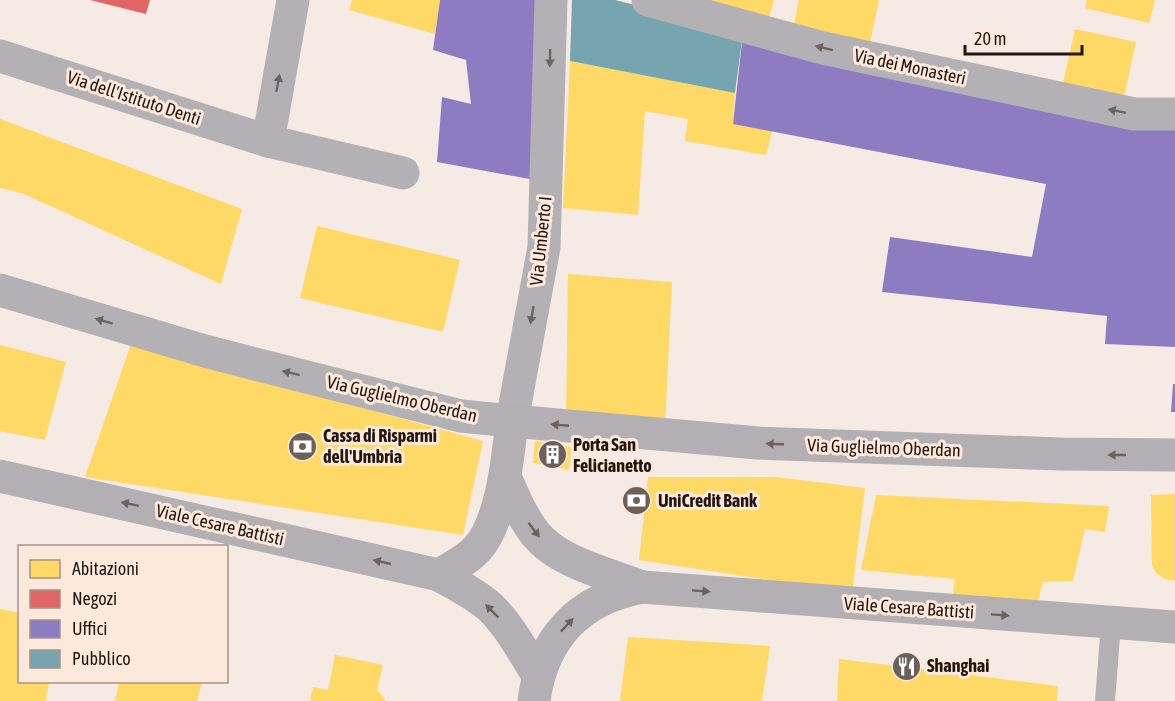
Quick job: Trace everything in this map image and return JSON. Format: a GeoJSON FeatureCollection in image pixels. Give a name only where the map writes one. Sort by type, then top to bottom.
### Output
{"type":"FeatureCollection","features":[{"type":"Feature","properties":{"kind":"main road","name":"Via Guglielmo Oberdan"},"geometry":{"type":"LineString","coordinates":[[512,421],[758,443],[1061,454],[1175,455]]}},
{"type":"Feature","properties":{"kind":"main road","name":"Via Umberto I"},"geometry":{"type":"LineString","coordinates":[[506,479],[512,421]]}},
{"type":"Feature","properties":{"kind":"main road","name":"Viale Cesare Battisti"},"geometry":{"type":"LineString","coordinates":[[0,476],[439,575],[489,606],[507,625],[536,688]]}},
{"type":"Feature","properties":{"kind":"main road"},"geometry":{"type":"LineString","coordinates":[[439,575],[465,560],[478,548],[487,534],[506,479]]}},
{"type":"Feature","properties":{"kind":"main road","name":"Viale Cesare Battisti"},"geometry":{"type":"LineString","coordinates":[[506,479],[532,528],[546,546],[564,557],[642,587]]}},
{"type":"Feature","properties":{"kind":"main road","name":"Viale Cesare Battisti"},"geometry":{"type":"LineString","coordinates":[[536,688],[555,639],[576,616],[605,598],[624,590],[642,587],[1175,627]]}},
{"type":"Feature","properties":{"kind":"street"},"geometry":{"type":"LineString","coordinates":[[268,141],[292,0]]}},
{"type":"Feature","properties":{"kind":"street","name":"Via Umberto I"},"geometry":{"type":"LineString","coordinates":[[512,421],[544,247],[551,0]]}},
{"type":"Feature","properties":{"kind":"street","name":"Via dei Monasteri"},"geometry":{"type":"LineString","coordinates":[[648,0],[823,48],[1134,114],[1175,114]]}},
{"type":"Feature","properties":{"kind":"street","name":"Via dell'Istituto Denti"},"geometry":{"type":"LineString","coordinates":[[0,56],[268,141],[403,173]]}},
{"type":"Feature","properties":{"kind":"street","name":"Via Guglielmo Oberdan"},"geometry":{"type":"LineString","coordinates":[[0,290],[259,365],[461,416],[512,421]]}},
{"type":"Feature","properties":{"kind":"lane"},"geometry":{"type":"LineString","coordinates":[[1105,701],[1111,623]]}},
{"type":"Feature","properties":{"kind":"building: Abitazioni"},"geometry":{"type":"Polygon","coordinates":[[[352,0],[440,0],[435,34],[349,10],[352,0]]]}},
{"type":"Feature","properties":{"kind":"building: Abitazioni"},"geometry":{"type":"Polygon","coordinates":[[[695,0],[774,0],[768,21],[695,0]]]}},
{"type":"Feature","properties":{"kind":"building: Abitazioni"},"geometry":{"type":"Polygon","coordinates":[[[799,0],[879,0],[869,48],[792,33],[799,0]]]}},
{"type":"Feature","properties":{"kind":"building: Abitazioni"},"geometry":{"type":"Polygon","coordinates":[[[1087,0],[1155,0],[1149,23],[1085,8],[1087,0]]]}},
{"type":"Feature","properties":{"kind":"building: Abitazioni"},"geometry":{"type":"Polygon","coordinates":[[[1075,29],[1136,42],[1123,102],[1062,88],[1075,29]]]}},
{"type":"Feature","properties":{"kind":"building: Abitazioni"},"geometry":{"type":"Polygon","coordinates":[[[570,61],[735,93],[733,124],[772,131],[766,155],[685,141],[688,119],[645,111],[638,215],[563,208],[570,61]]]}},
{"type":"Feature","properties":{"kind":"building: Abitazioni"},"geometry":{"type":"Polygon","coordinates":[[[0,119],[242,209],[221,284],[24,194],[0,188],[0,119]]]}},
{"type":"Feature","properties":{"kind":"building: Abitazioni"},"geometry":{"type":"Polygon","coordinates":[[[317,226],[460,260],[443,332],[300,298],[317,226]]]}},
{"type":"Feature","properties":{"kind":"building: Abitazioni"},"geometry":{"type":"Polygon","coordinates":[[[568,274],[672,282],[665,427],[566,416],[568,274]]]}},
{"type":"Feature","properties":{"kind":"building: Abitazioni"},"geometry":{"type":"Polygon","coordinates":[[[131,344],[483,441],[463,535],[85,477],[131,344]]]}},
{"type":"Feature","properties":{"kind":"building: Abitazioni"},"geometry":{"type":"Polygon","coordinates":[[[0,345],[66,362],[45,440],[0,431],[0,345]]]}},
{"type":"Feature","properties":{"kind":"building: Abitazioni","name":"Porta San Felicianetto"},"geometry":{"type":"Polygon","coordinates":[[[535,441],[572,447],[569,470],[533,463],[535,441]]]}},
{"type":"Feature","properties":{"kind":"building: Abitazioni"},"geometry":{"type":"Polygon","coordinates":[[[648,477],[775,477],[865,488],[852,593],[639,560],[648,477]]]}},
{"type":"Feature","properties":{"kind":"building: Abitazioni"},"geometry":{"type":"Polygon","coordinates":[[[1175,494],[1175,581],[1157,574],[1152,566],[1151,495],[1175,494]]]}},
{"type":"Feature","properties":{"kind":"building: Abitazioni"},"geometry":{"type":"Polygon","coordinates":[[[876,495],[1109,506],[1105,532],[1085,529],[1073,581],[1043,582],[1037,604],[952,601],[955,579],[861,570],[876,495]]]}},
{"type":"Feature","properties":{"kind":"building: Abitazioni"},"geometry":{"type":"Polygon","coordinates":[[[0,609],[18,613],[18,683],[49,683],[46,701],[0,701],[0,609]]]}},
{"type":"Feature","properties":{"kind":"building: Abitazioni"},"geometry":{"type":"Polygon","coordinates":[[[628,637],[770,646],[762,701],[620,701],[628,637]]]}},
{"type":"Feature","properties":{"kind":"building: Abitazioni"},"geometry":{"type":"Polygon","coordinates":[[[335,655],[383,665],[377,690],[386,701],[310,701],[313,687],[328,690],[335,655]]]}},
{"type":"Feature","properties":{"kind":"building: Abitazioni"},"geometry":{"type":"Polygon","coordinates":[[[839,659],[1058,686],[1057,701],[837,701],[839,659]]]}},
{"type":"Feature","properties":{"kind":"building: Abitazioni"},"geometry":{"type":"Polygon","coordinates":[[[119,683],[202,683],[197,701],[115,701],[119,683]]]}},
{"type":"Feature","properties":{"kind":"building: Negozi"},"geometry":{"type":"Polygon","coordinates":[[[90,0],[150,0],[146,14],[90,0]]]}},
{"type":"Feature","properties":{"kind":"building: Uffici"},"geometry":{"type":"Polygon","coordinates":[[[440,0],[536,0],[535,180],[437,162],[442,97],[471,104],[466,60],[433,50],[440,0]]]}},
{"type":"Feature","properties":{"kind":"building: Uffici"},"geometry":{"type":"Polygon","coordinates":[[[743,32],[1175,126],[1175,347],[1105,344],[1107,316],[882,292],[890,237],[1032,257],[1046,184],[733,124],[743,32]]]}},
{"type":"Feature","properties":{"kind":"building: Uffici"},"geometry":{"type":"Polygon","coordinates":[[[1173,384],[1175,384],[1175,412],[1171,412],[1173,384]]]}},
{"type":"Feature","properties":{"kind":"building: Pubblico"},"geometry":{"type":"Polygon","coordinates":[[[572,0],[615,0],[743,32],[735,93],[570,61],[572,0]]]}},
{"type":"Feature","properties":{"kind":"place","name":"Cassa di Risparmi dell'Umbria"},"geometry":{"type":"Point","coordinates":[302,446]}},
{"type":"Feature","properties":{"kind":"place","name":"Porta San Felicianetto"},"geometry":{"type":"Point","coordinates":[552,455]}},
{"type":"Feature","properties":{"kind":"place","name":"UniCredit Bank"},"geometry":{"type":"Point","coordinates":[637,501]}},
{"type":"Feature","properties":{"kind":"place","name":"Shanghai"},"geometry":{"type":"Point","coordinates":[906,666]}}]}
